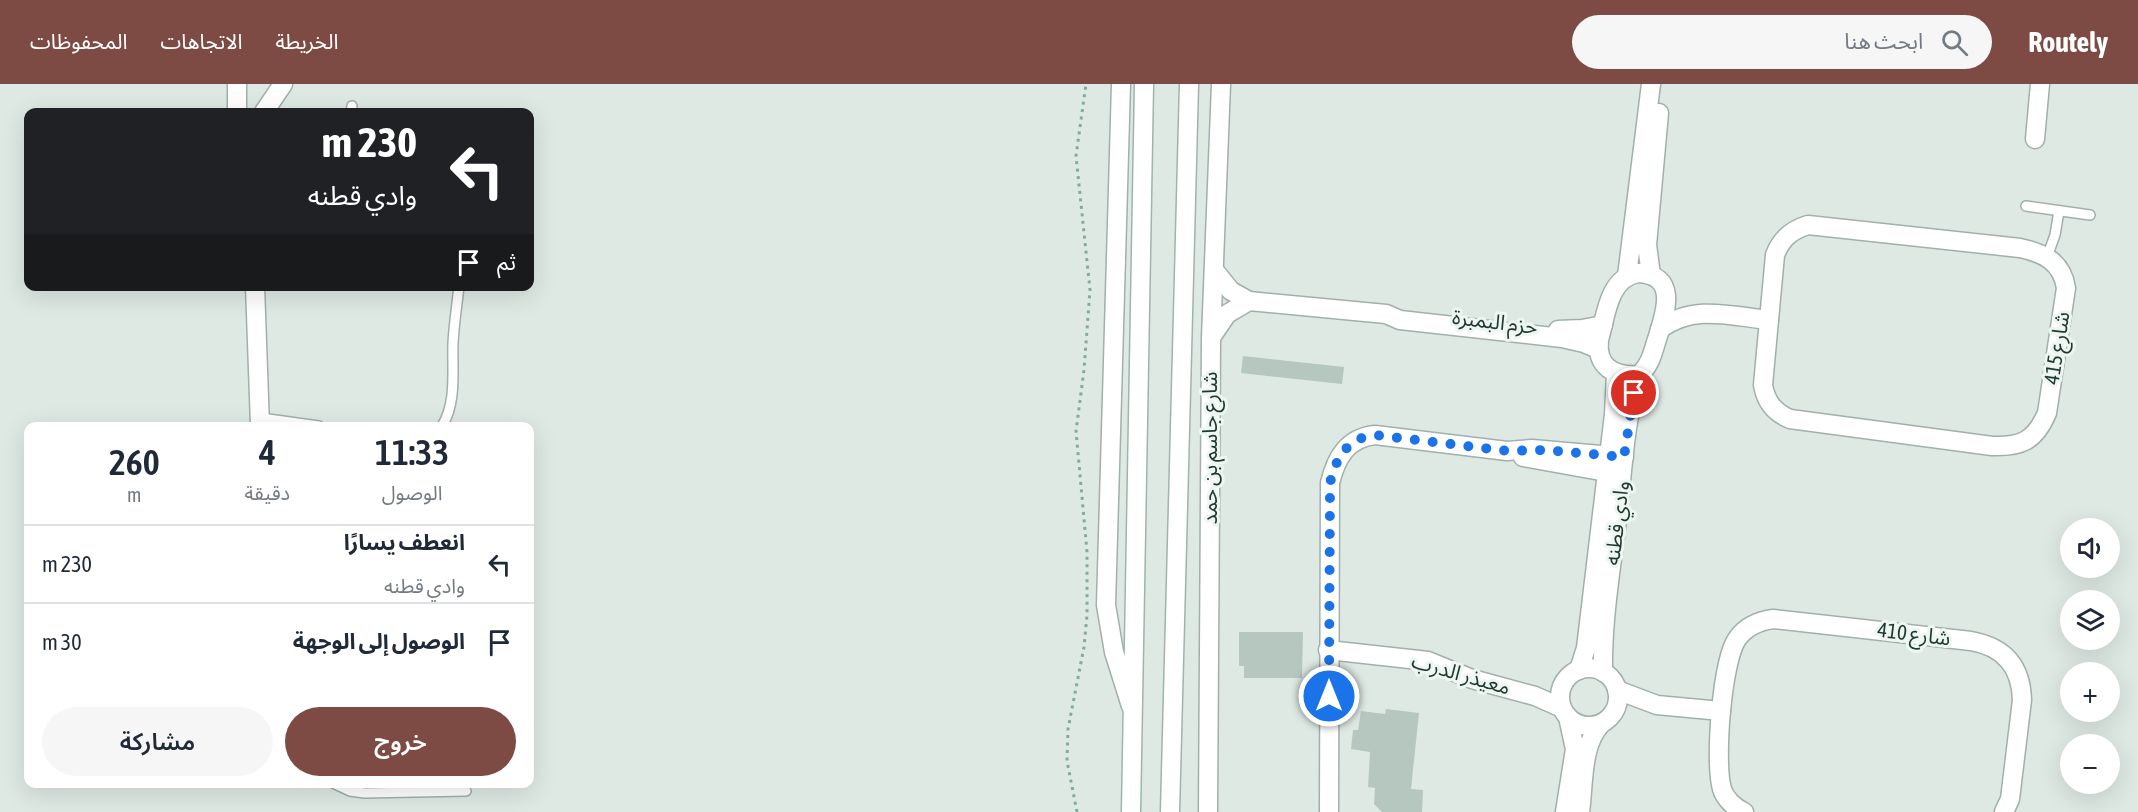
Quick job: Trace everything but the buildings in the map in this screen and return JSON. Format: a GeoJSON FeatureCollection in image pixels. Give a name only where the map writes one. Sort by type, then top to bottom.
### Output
{"type":"FeatureCollection","features":[{"type":"Feature","properties":{"kind":"street"},"geometry":{"type":"LineString","coordinates":[[237,84],[237,108]]}},
{"type":"Feature","properties":{"kind":"street"},"geometry":{"type":"LineString","coordinates":[[267,108],[283,84]]}},
{"type":"Feature","properties":{"kind":"street"},"geometry":{"type":"LineString","coordinates":[[1131,812],[1131,706],[1144,84]]}},
{"type":"Feature","properties":{"kind":"street","name":"شارع جاسم بن حمد"},"geometry":{"type":"LineString","coordinates":[[1170,812],[1189,84]]}},
{"type":"Feature","properties":{"kind":"street","name":"شارع جاسم بن حمد"},"geometry":{"type":"LineString","coordinates":[[1208,812],[1210,338],[1221,84]]}},
{"type":"Feature","properties":{"kind":"street"},"geometry":{"type":"LineString","coordinates":[[1628,276],[1651,84]]}},
{"type":"Feature","properties":{"kind":"street"},"geometry":{"type":"LineString","coordinates":[[1650,275],[1647,245],[1662,84]]}},
{"type":"Feature","properties":{"kind":"street"},"geometry":{"type":"LineString","coordinates":[[2035,139],[2040,84]]}},
{"type":"Feature","properties":{"kind":"street"},"geometry":{"type":"LineString","coordinates":[[1118,89],[1106,605],[1114,652],[1131,706]]}},
{"type":"Feature","properties":{"kind":"street","name":"شارع 415"},"geometry":{"type":"LineString","coordinates":[[1808,225],[2020,248],[2047,256],[2060,270],[2064,279],[2065,298],[2047,413],[2041,428],[2021,444],[1992,446],[1790,419],[1780,414],[1765,396],[1763,385],[1775,255],[1778,246],[1790,232],[1808,225]]}},
{"type":"Feature","properties":{"kind":"street"},"geometry":{"type":"LineString","coordinates":[[1214,270],[1231,291],[1249,301]]}},
{"type":"Feature","properties":{"kind":"street"},"geometry":{"type":"LineString","coordinates":[[1639,375],[1616,374],[1603,364],[1598,349],[1616,286],[1628,276],[1638,273],[1650,275],[1660,281],[1666,292],[1699,313]]}},
{"type":"Feature","properties":{"kind":"street"},"geometry":{"type":"LineString","coordinates":[[255,291],[261,422]]}},
{"type":"Feature","properties":{"kind":"street","name":"وادي قطنه"},"geometry":{"type":"LineString","coordinates":[[1572,676],[1586,648],[1615,465],[1639,375],[1651,359],[1660,329],[1666,292]]}},
{"type":"Feature","properties":{"kind":"street"},"geometry":{"type":"LineString","coordinates":[[1210,338],[1227,314],[1249,301]]}},
{"type":"Feature","properties":{"kind":"street","name":"حزم البمبرة"},"geometry":{"type":"LineString","coordinates":[[1249,301],[1386,315],[1400,311],[1540,332],[1598,349]]}},
{"type":"Feature","properties":{"kind":"street"},"geometry":{"type":"LineString","coordinates":[[1660,329],[1674,320],[1699,313],[1768,320]]}},
{"type":"Feature","properties":{"kind":"street","name":"حزم البمبرة"},"geometry":{"type":"LineString","coordinates":[[1540,332],[1576,330],[1604,325]]}},
{"type":"Feature","properties":{"kind":"street","name":"وادي قطنه"},"geometry":{"type":"LineString","coordinates":[[1603,672],[1603,637],[1615,465],[1616,374]]}},
{"type":"Feature","properties":{"kind":"street"},"geometry":{"type":"LineString","coordinates":[[1329,812],[1330,483],[1334,467],[1345,449],[1353,441],[1363,436],[1375,435],[1508,451],[1532,449],[1615,465]]}},
{"type":"Feature","properties":{"kind":"street","name":"شارع 410"},"geometry":{"type":"LineString","coordinates":[[1744,812],[1730,802],[1723,792],[1720,779],[1721,711],[1732,647],[1739,636],[1760,621],[1786,619],[1986,643],[2010,659],[2022,685],[2022,700],[2010,799],[2004,812]]}},
{"type":"Feature","properties":{"kind":"street","name":"معيذر الدرب"},"geometry":{"type":"LineString","coordinates":[[1328,650],[1428,661],[1472,679],[1521,691],[1565,712]]}},
{"type":"Feature","properties":{"kind":"street"},"geometry":{"type":"LineString","coordinates":[[1564,812],[1575,749],[1560,694],[1572,676],[1595,669],[1612,679],[1617,699],[1608,720],[1594,726],[1580,725],[1565,712]]}},
{"type":"Feature","properties":{"kind":"street","name":"معيذر الدرب"},"geometry":{"type":"LineString","coordinates":[[1521,691],[1572,676]]}},
{"type":"Feature","properties":{"kind":"street"},"geometry":{"type":"LineString","coordinates":[[1617,699],[1721,711]]}},
{"type":"Feature","properties":{"kind":"street"},"geometry":{"type":"LineString","coordinates":[[1580,812],[1588,746],[1592,733],[1601,724]]}},
{"type":"Feature","properties":{"kind":"lane"},"geometry":{"type":"LineString","coordinates":[[2026,207],[2090,215]]}},
{"type":"Feature","properties":{"kind":"lane"},"geometry":{"type":"LineString","coordinates":[[2047,256],[2055,235],[2059,211]]}},
{"type":"Feature","properties":{"kind":"lane"},"geometry":{"type":"LineString","coordinates":[[444,422],[449,411],[453,387],[453,341],[458,291]]}},
{"type":"Feature","properties":{"kind":"lane"},"geometry":{"type":"LineString","coordinates":[[344,788],[351,791],[392,793],[466,791]]}},
{"type":"Feature","properties":{"kind":"lane"},"geometry":{"type":"LineString","coordinates":[[392,788],[392,793]]}},
{"type":"Feature","properties":{"kind":"path"},"geometry":{"type":"LineString","coordinates":[[1077,812],[1067,761],[1068,729],[1084,647],[1087,615],[1087,552],[1076,431],[1084,370],[1090,290],[1076,156],[1086,84]]}},
{"type":"Feature","properties":{"kind":"route"},"geometry":{"type":"LineString","coordinates":[[1329,696],[1330,483],[1334,467],[1340,456],[1353,441],[1363,436],[1375,435],[1508,451],[1532,449],[1624,457],[1634,393]]}}]}
